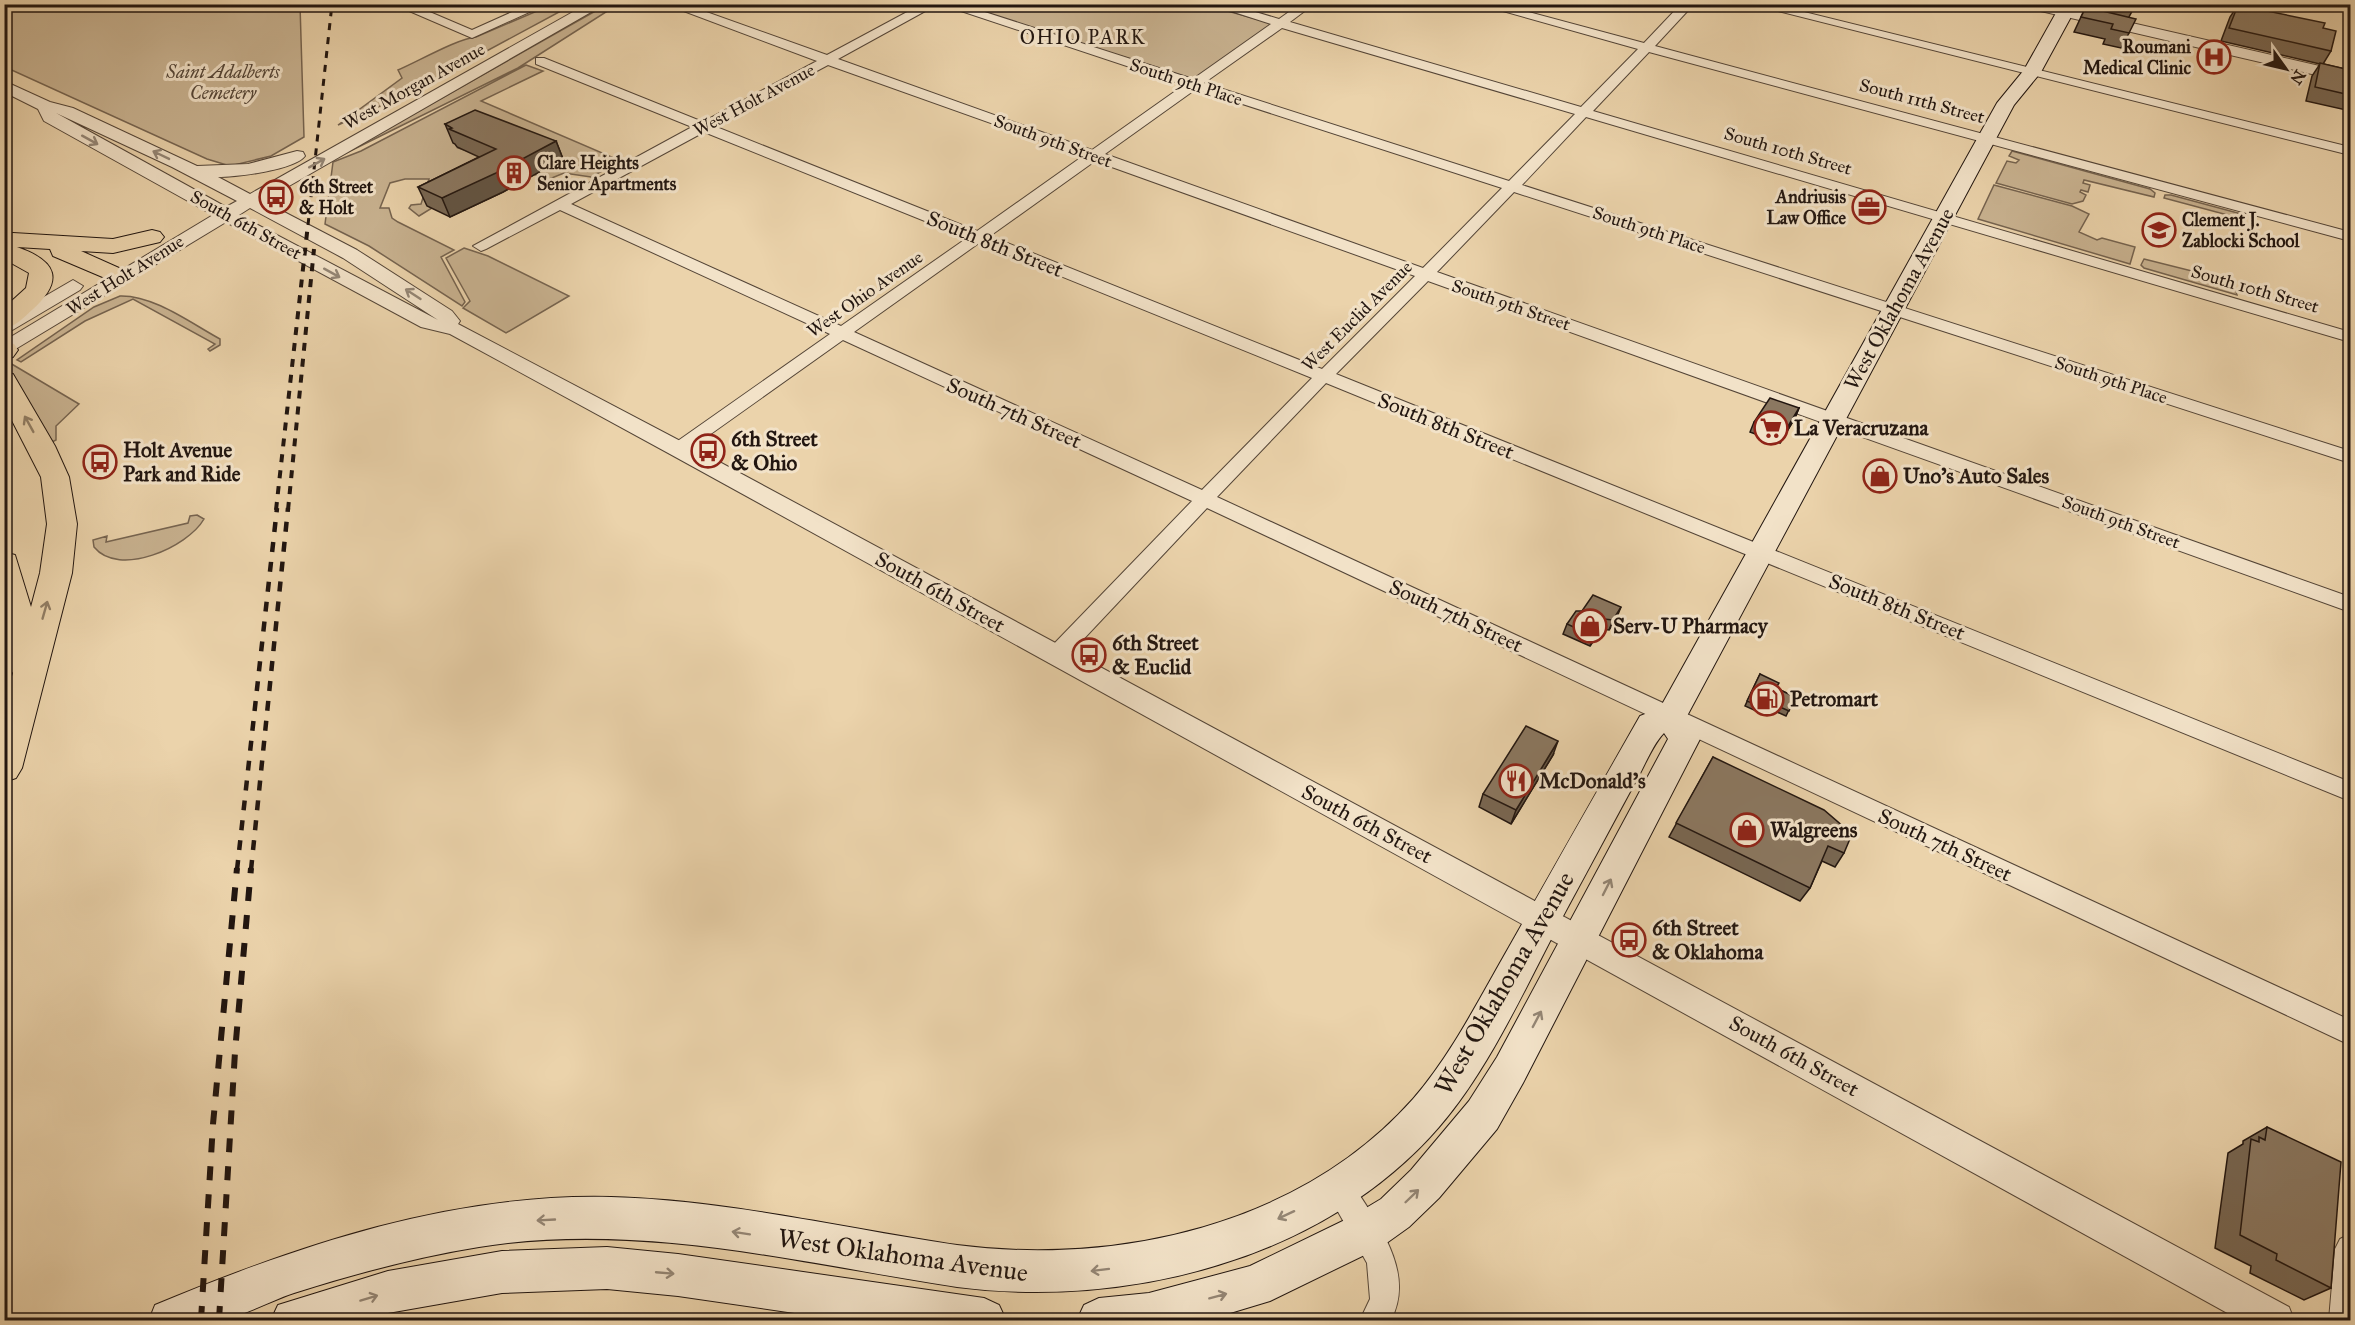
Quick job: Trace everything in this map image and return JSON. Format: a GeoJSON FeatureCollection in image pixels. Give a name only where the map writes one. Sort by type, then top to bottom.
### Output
{"type":"FeatureCollection","features":[{"type":"Feature","properties":{"kind":"highway"},"geometry":{"type":"LineString","coordinates":[[7,243],[155,246]]}},
{"type":"Feature","properties":{"kind":"highway"},"geometry":{"type":"LineString","coordinates":[[7,243],[69,253],[110,272]]}},
{"type":"Feature","properties":{"kind":"highway"},"geometry":{"type":"LineString","coordinates":[[4,321],[34,295],[42,282],[43,272],[38,264],[7,243]]}},
{"type":"Feature","properties":{"kind":"highway"},"geometry":{"type":"LineString","coordinates":[[4,381],[41,446],[55,477],[62,524],[56,573],[4,768]]}},
{"type":"Feature","properties":{"kind":"highway"},"geometry":{"type":"LineString","coordinates":[[4,563],[18,617],[26,687]]}},
{"type":"Feature","properties":{"kind":"main road"},"geometry":{"type":"LineString","coordinates":[[2037,25],[2047,7]]}},
{"type":"Feature","properties":{"kind":"main road","name":"West Oklahoma Avenue"},"geometry":{"type":"LineString","coordinates":[[170,1320],[225,1297],[351,1254],[453,1231],[512,1222],[566,1219],[674,1222],[952,1266],[1042,1274],[1133,1266],[1195,1251],[1254,1229],[1338,1187],[1373,1163],[1411,1130],[1431,1106],[1470,1050],[1651,724],[1671,717],[2006,103],[2022,65],[2067,9]]}},
{"type":"Feature","properties":{"kind":"main road","name":"West Oklahoma Avenue"},"geometry":{"type":"LineString","coordinates":[[1099,1320],[1149,1315],[1255,1286],[1366,1232],[1395,1212],[1425,1184],[1483,1115],[1510,1070],[1580,939],[1684,739],[1671,717]]}},
{"type":"Feature","properties":{"kind":"main road"},"geometry":{"type":"LineString","coordinates":[[293,1320],[388,1292],[493,1274],[607,1268],[678,1275],[984,1320]]}},
{"type":"Feature","properties":{"kind":"street"},"geometry":{"type":"LineString","coordinates":[[399,4],[472,34],[541,4]]}},
{"type":"Feature","properties":{"kind":"street","name":"West Morgan Avenue"},"geometry":{"type":"LineString","coordinates":[[240,197],[297,156],[579,4]]}},
{"type":"Feature","properties":{"kind":"street","name":"West Morgan Avenue"},"geometry":{"type":"LineString","coordinates":[[240,197],[293,176],[598,4]]}},
{"type":"Feature","properties":{"kind":"street","name":"South 9th Street"},"geometry":{"type":"LineString","coordinates":[[671,4],[2350,604]]}},
{"type":"Feature","properties":{"kind":"street","name":"West Holt Avenue"},"geometry":{"type":"LineString","coordinates":[[481,246],[932,4]]}},
{"type":"Feature","properties":{"kind":"street","name":"South 9th Place"},"geometry":{"type":"LineString","coordinates":[[946,4],[2350,457]]}},
{"type":"Feature","properties":{"kind":"street","name":"South 10th Street"},"geometry":{"type":"LineString","coordinates":[[1215,4],[2350,337]]}},
{"type":"Feature","properties":{"kind":"street","name":"West Ohio Avenue"},"geometry":{"type":"LineString","coordinates":[[678,449],[1096,156],[1308,4]]}},
{"type":"Feature","properties":{"kind":"street","name":"South 11th Street"},"geometry":{"type":"LineString","coordinates":[[1484,4],[2350,236]]}},
{"type":"Feature","properties":{"kind":"street","name":"West Euclid Avenue"},"geometry":{"type":"LineString","coordinates":[[1055,656],[1204,499],[1688,4]]}},
{"type":"Feature","properties":{"kind":"street"},"geometry":{"type":"LineString","coordinates":[[1756,4],[2022,65],[2350,151]]}},
{"type":"Feature","properties":{"kind":"street"},"geometry":{"type":"LineString","coordinates":[[2028,4],[2067,9],[2350,78]]}},
{"type":"Feature","properties":{"kind":"street"},"geometry":{"type":"LineString","coordinates":[[2331,4],[2350,9]]}},
{"type":"Feature","properties":{"kind":"street","name":"South 8th Street"},"geometry":{"type":"LineString","coordinates":[[540,62],[705,126],[1762,552],[2350,792]]}},
{"type":"Feature","properties":{"kind":"street","name":"South 6th Street"},"geometry":{"type":"LineString","coordinates":[[4,86],[45,106],[67,111],[190,170],[291,223],[350,255],[405,289],[445,315],[457,330]]}},
{"type":"Feature","properties":{"kind":"street","name":"South 6th Street"},"geometry":{"type":"LineString","coordinates":[[45,106],[50,118],[209,205],[428,323],[457,330],[678,449],[2276,1320]]}},
{"type":"Feature","properties":{"kind":"street"},"geometry":{"type":"LineString","coordinates":[[190,170],[235,172],[297,156]]}},
{"type":"Feature","properties":{"kind":"street"},"geometry":{"type":"LineString","coordinates":[[291,223],[287,212],[286,188],[293,176]]}},
{"type":"Feature","properties":{"kind":"street","name":"West Holt Avenue"},"geometry":{"type":"LineString","coordinates":[[155,246],[209,205],[240,197]]}},
{"type":"Feature","properties":{"kind":"street","name":"West Holt Avenue"},"geometry":{"type":"LineString","coordinates":[[4,329],[155,246],[226,214],[240,197]]}},
{"type":"Feature","properties":{"kind":"street","name":"South 7th Street"},"geometry":{"type":"LineString","coordinates":[[559,204],[1204,499],[2350,1033]]}},
{"type":"Feature","properties":{"kind":"street"},"geometry":{"type":"LineString","coordinates":[[155,246],[223,232],[263,234]]}},
{"type":"Feature","properties":{"kind":"street","name":"West Holt Avenue"},"geometry":{"type":"LineString","coordinates":[[5,350],[110,272]]}},
{"type":"Feature","properties":{"kind":"street"},"geometry":{"type":"LineString","coordinates":[[1338,1187],[1381,1259],[1385,1301],[1375,1320]]}},
{"type":"Feature","properties":{"kind":"street"},"geometry":{"type":"LineString","coordinates":[[2344,1320],[2350,1249]]}},
{"type":"Feature","properties":{"kind":"green space","name":"Saint Adalberts Cemetery"},"geometry":{"type":"Polygon","coordinates":[[[4,5],[300,5],[304,137],[271,156],[230,166],[207,159],[5,67],[4,5]]]}},
{"type":"Feature","properties":{"kind":"green space"},"geometry":{"type":"Polygon","coordinates":[[[551,5],[572,5],[407,94],[338,125],[402,78],[398,70],[449,46],[551,5]]]}},
{"type":"Feature","properties":{"kind":"green space"},"geometry":{"type":"Polygon","coordinates":[[[606,5],[617,5],[518,68],[332,160],[606,5]]]}},
{"type":"Feature","properties":{"kind":"green space"},"geometry":{"type":"Polygon","coordinates":[[[960,5],[1206,5],[1274,24],[1193,79],[960,5]]]}},
{"type":"Feature","properties":{"kind":"green space"},"geometry":{"type":"Polygon","coordinates":[[[526,65],[543,71],[481,101],[621,161],[591,177],[564,173],[537,184],[540,179],[535,174],[554,165],[460,146],[458,148],[489,158],[427,205],[432,208],[419,216],[409,208],[411,205],[421,204],[429,179],[405,179],[390,183],[380,208],[389,208],[392,218],[398,222],[454,250],[441,257],[465,302],[462,306],[369,246],[325,224],[333,162],[361,151],[526,65]]]}},
{"type":"Feature","properties":{"kind":"green space"},"geometry":{"type":"Polygon","coordinates":[[[2012,151],[2150,189],[2155,193],[2154,197],[2084,180],[2083,183],[2090,185],[2088,192],[2081,190],[2080,192],[2086,195],[2083,201],[2072,204],[1996,183],[2007,161],[2016,163],[2019,160],[2009,156],[2012,151]]]}},
{"type":"Feature","properties":{"kind":"green space"},"geometry":{"type":"Polygon","coordinates":[[[1994,185],[2072,206],[2089,214],[2079,232],[2097,240],[2102,238],[2135,247],[2130,264],[1978,219],[1994,185]]]}},
{"type":"Feature","properties":{"kind":"green space"},"geometry":{"type":"Polygon","coordinates":[[[2165,195],[2245,215],[2235,217],[2164,198],[2165,195]]]}},
{"type":"Feature","properties":{"kind":"green space"},"geometry":{"type":"Polygon","coordinates":[[[464,248],[488,256],[569,296],[506,333],[463,308],[470,301],[446,258],[464,248]]]}},
{"type":"Feature","properties":{"kind":"green space"},"geometry":{"type":"Polygon","coordinates":[[[2144,259],[2204,274],[2202,281],[2215,285],[2217,278],[2235,287],[2237,295],[2144,268],[2141,265],[2144,259]]]}},
{"type":"Feature","properties":{"kind":"green space"},"geometry":{"type":"Polygon","coordinates":[[[120,296],[146,300],[159,305],[220,339],[220,345],[210,351],[208,349],[215,344],[133,299],[85,321],[21,362],[17,360],[94,307],[120,296]]]}},
{"type":"Feature","properties":{"kind":"green space"},"geometry":{"type":"Polygon","coordinates":[[[10,363],[79,404],[56,426],[56,440],[50,443],[9,373],[10,363]]]}},
{"type":"Feature","properties":{"kind":"green space"},"geometry":{"type":"Polygon","coordinates":[[[197,515],[204,519],[196,530],[184,540],[152,555],[119,560],[105,556],[94,547],[93,540],[107,536],[106,542],[188,523],[190,516],[197,515]]]}},
{"type":"Feature","properties":{"kind":"building"},"geometry":{"type":"Polygon","coordinates":[[[2238,5],[2325,23],[2323,28],[2336,31],[2331,51],[2229,28],[2238,5]]]}},
{"type":"Feature","properties":{"kind":"building"},"geometry":{"type":"Polygon","coordinates":[[[2086,7],[2136,19],[2129,33],[2111,29],[2113,24],[2081,17],[2086,7]]]}},
{"type":"Feature","properties":{"kind":"building"},"geometry":{"type":"Polygon","coordinates":[[[2320,63],[2350,70],[2350,95],[2315,87],[2320,63]]]}},
{"type":"Feature","properties":{"kind":"building"},"geometry":{"type":"Polygon","coordinates":[[[475,110],[556,141],[442,198],[418,187],[496,149],[449,129],[452,128],[445,124],[475,110]]]}},
{"type":"Feature","properties":{"kind":"building"},"geometry":{"type":"Polygon","coordinates":[[[1770,398],[1799,408],[1784,433],[1754,422],[1770,398]]]}},
{"type":"Feature","properties":{"kind":"building"},"geometry":{"type":"Polygon","coordinates":[[[1593,595],[1621,607],[1613,620],[1604,619],[1593,636],[1567,624],[1576,611],[1582,611],[1593,595]]]}},
{"type":"Feature","properties":{"kind":"building","name":"Petromart"},"geometry":{"type":"Polygon","coordinates":[[[1760,674],[1779,683],[1776,688],[1795,697],[1789,711],[1771,703],[1767,710],[1747,701],[1760,674]]]}},
{"type":"Feature","properties":{"kind":"building","name":"McDonald's"},"geometry":{"type":"Polygon","coordinates":[[[1526,726],[1558,741],[1516,810],[1483,794],[1526,726]]]}},
{"type":"Feature","properties":{"kind":"building","name":"Walgreens"},"geometry":{"type":"Polygon","coordinates":[[[1713,757],[1824,810],[1852,834],[1844,853],[1828,846],[1810,888],[1676,823],[1713,757]]]}},
{"type":"Feature","properties":{"kind":"building"},"geometry":{"type":"Polygon","coordinates":[[[2267,1127],[2341,1162],[2331,1288],[2276,1260],[2277,1254],[2240,1235],[2251,1139],[2259,1142],[2259,1137],[2265,1140],[2267,1127]]]}},
{"type":"Feature","properties":{"kind":"railway"},"geometry":{"type":"LineString","coordinates":[[308,225],[332,4]]}},
{"type":"Feature","properties":{"kind":"railway"},"geometry":{"type":"LineString","coordinates":[[276,510],[308,224]]}},
{"type":"Feature","properties":{"kind":"railway"},"geometry":{"type":"LineString","coordinates":[[288,510],[314,249]]}},
{"type":"Feature","properties":{"kind":"railway"},"geometry":{"type":"LineString","coordinates":[[237,870],[277,508]]}},
{"type":"Feature","properties":{"kind":"railway"},"geometry":{"type":"LineString","coordinates":[[251,870],[288,508]]}},
{"type":"Feature","properties":{"kind":"railway"},"geometry":{"type":"LineString","coordinates":[[201,1320],[213,1124],[237,868]]}},
{"type":"Feature","properties":{"kind":"railway"},"geometry":{"type":"LineString","coordinates":[[219,1320],[235,1052],[251,868]]}},
{"type":"Feature","properties":{"kind":"place","name":"Roumani Medical Clinic"},"geometry":{"type":"Point","coordinates":[2214,57]}},
{"type":"Feature","properties":{"kind":"place","name":"Clare Heights Senior Apartments"},"geometry":{"type":"Point","coordinates":[514,173]}},
{"type":"Feature","properties":{"kind":"place","name":"6th Street & Holt"},"geometry":{"type":"Point","coordinates":[276,197]}},
{"type":"Feature","properties":{"kind":"place","name":"Andriusis Law Office"},"geometry":{"type":"Point","coordinates":[1869,207]}},
{"type":"Feature","properties":{"kind":"place","name":"Clement J. Zablocki School"},"geometry":{"type":"Point","coordinates":[2159,230]}},
{"type":"Feature","properties":{"kind":"place","name":"La Veracruzana"},"geometry":{"type":"Point","coordinates":[1771,428]}},
{"type":"Feature","properties":{"kind":"place","name":"6th Street & Ohio"},"geometry":{"type":"Point","coordinates":[708,451]}},
{"type":"Feature","properties":{"kind":"place","name":"Holt Avenue Park and Ride"},"geometry":{"type":"Point","coordinates":[100,462]}},
{"type":"Feature","properties":{"kind":"place","name":"Uno's Auto Sales"},"geometry":{"type":"Point","coordinates":[1880,476]}},
{"type":"Feature","properties":{"kind":"place","name":"Serv-U Pharmacy"},"geometry":{"type":"Point","coordinates":[1590,626]}},
{"type":"Feature","properties":{"kind":"place","name":"6th Street & Euclid"},"geometry":{"type":"Point","coordinates":[1089,655]}},
{"type":"Feature","properties":{"kind":"place","name":"Petromart"},"geometry":{"type":"Point","coordinates":[1767,699]}},
{"type":"Feature","properties":{"kind":"place","name":"McDonald's"},"geometry":{"type":"Point","coordinates":[1516,781]}},
{"type":"Feature","properties":{"kind":"place","name":"Walgreens"},"geometry":{"type":"Point","coordinates":[1747,830]}},
{"type":"Feature","properties":{"kind":"place","name":"6th Street & Oklahoma"},"geometry":{"type":"Point","coordinates":[1629,940]}},
{"type":"Feature","properties":{"kind":"district","name":"OHIO PARK"},"geometry":{"type":"Point","coordinates":[1083,37]}}]}
